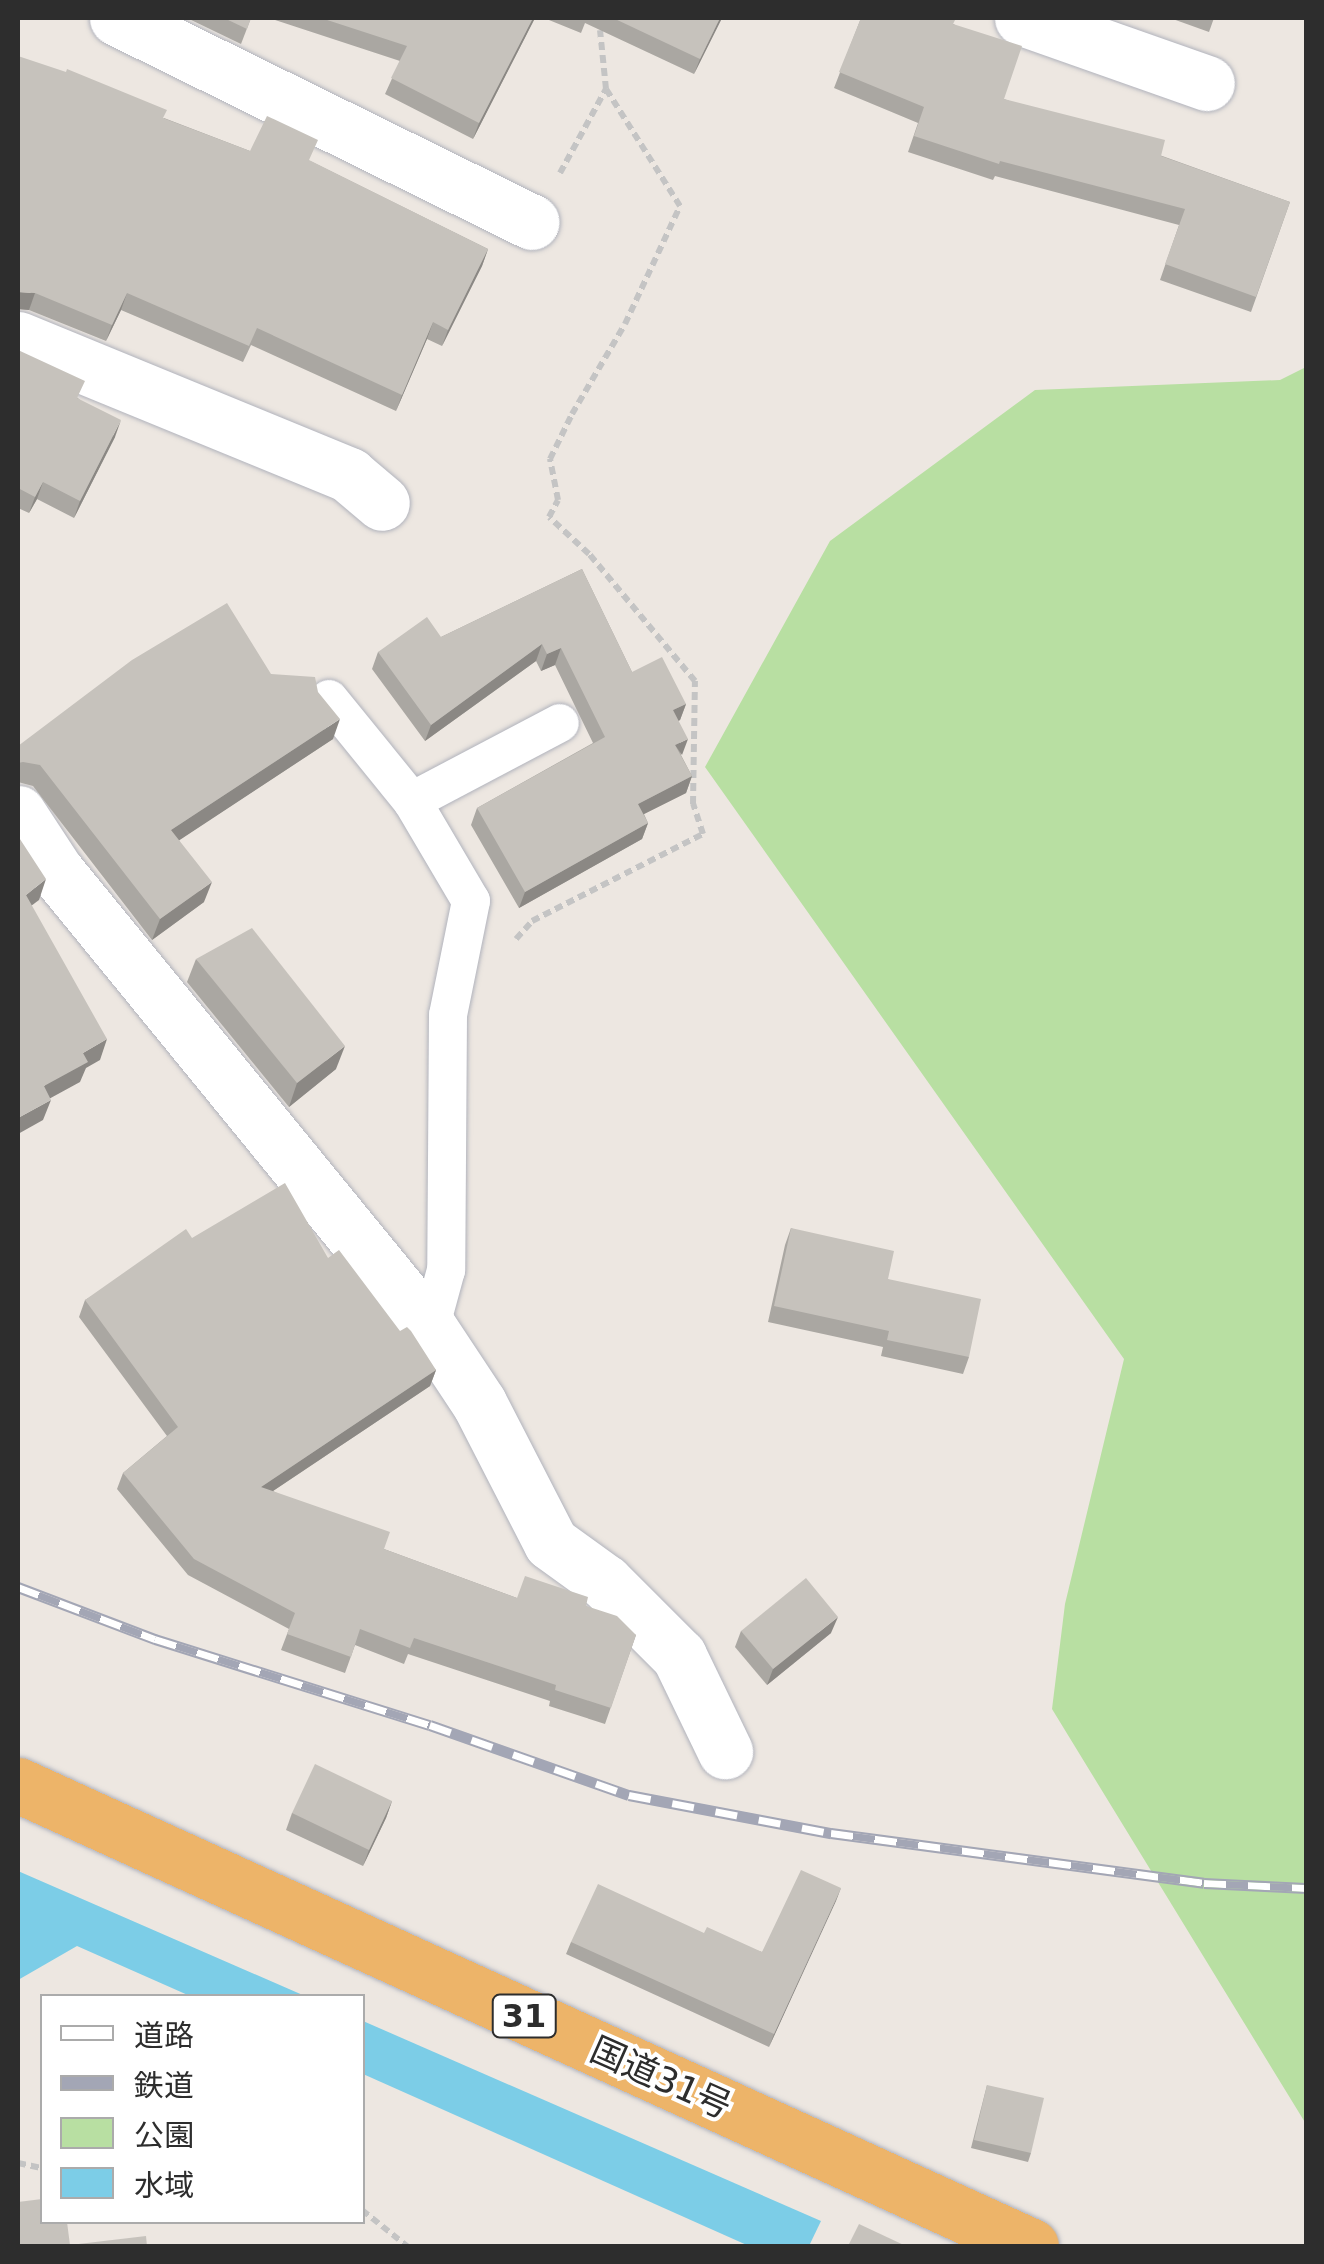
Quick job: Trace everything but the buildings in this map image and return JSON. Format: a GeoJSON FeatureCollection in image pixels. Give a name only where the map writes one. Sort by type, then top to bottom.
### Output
{"type":"FeatureCollection","features":[{"type":"Feature","properties":{"kind":"highway","name":"国道31号"},"geometry":{"type":"LineString","coordinates":[[18,1785],[1032,2246]]}},
{"type":"Feature","properties":{"kind":"street"},"geometry":{"type":"LineString","coordinates":[[117,18],[532,222]]}},
{"type":"Feature","properties":{"kind":"street"},"geometry":{"type":"LineString","coordinates":[[1022,18],[1207,83]]}},
{"type":"Feature","properties":{"kind":"street"},"geometry":{"type":"LineString","coordinates":[[18,339],[349,475],[382,502]]}},
{"type":"Feature","properties":{"kind":"street"},"geometry":{"type":"LineString","coordinates":[[18,813],[56,870],[430,1329],[479,1404],[551,1543],[605,1582],[679,1656],[725,1752]]}},
{"type":"Feature","properties":{"kind":"lane"},"geometry":{"type":"LineString","coordinates":[[329,699],[412,801],[471,901],[448,1015],[446,1270],[430,1329]]}},
{"type":"Feature","properties":{"kind":"lane"},"geometry":{"type":"LineString","coordinates":[[412,801],[560,722]]}},
{"type":"Feature","properties":{"kind":"path"},"geometry":{"type":"LineString","coordinates":[[510,945],[532,922],[703,834],[693,804],[695,680],[589,554],[550,517],[558,500],[550,459],[625,324],[680,206],[606,89],[600,30]]}},
{"type":"Feature","properties":{"kind":"path"},"geometry":{"type":"LineString","coordinates":[[532,222],[606,89]]}},
{"type":"Feature","properties":{"kind":"path"},"geometry":{"type":"LineString","coordinates":[[365,2212],[408,2246]]}},
{"type":"Feature","properties":{"kind":"green space"},"geometry":{"type":"Polygon","coordinates":[[[1306,367],[1306,2124],[1052,1709],[1065,1604],[1124,1359],[705,767],[830,541],[1035,390],[1280,380],[1306,367]]]}},
{"type":"Feature","properties":{"kind":"water"},"geometry":{"type":"Polygon","coordinates":[[[18,1871],[300,1994],[185,1994],[77,1946],[18,1980],[18,1871]]]}},
{"type":"Feature","properties":{"kind":"water"},"geometry":{"type":"Polygon","coordinates":[[[365,2022],[821,2221],[809,2246],[749,2246],[365,2075],[365,2022]]]}},
{"type":"Feature","properties":{"kind":"railway"},"geometry":{"type":"LineString","coordinates":[[18,1587],[155,1639],[430,1725],[629,1795],[831,1833],[1204,1883],[1306,1888]]}}]}
